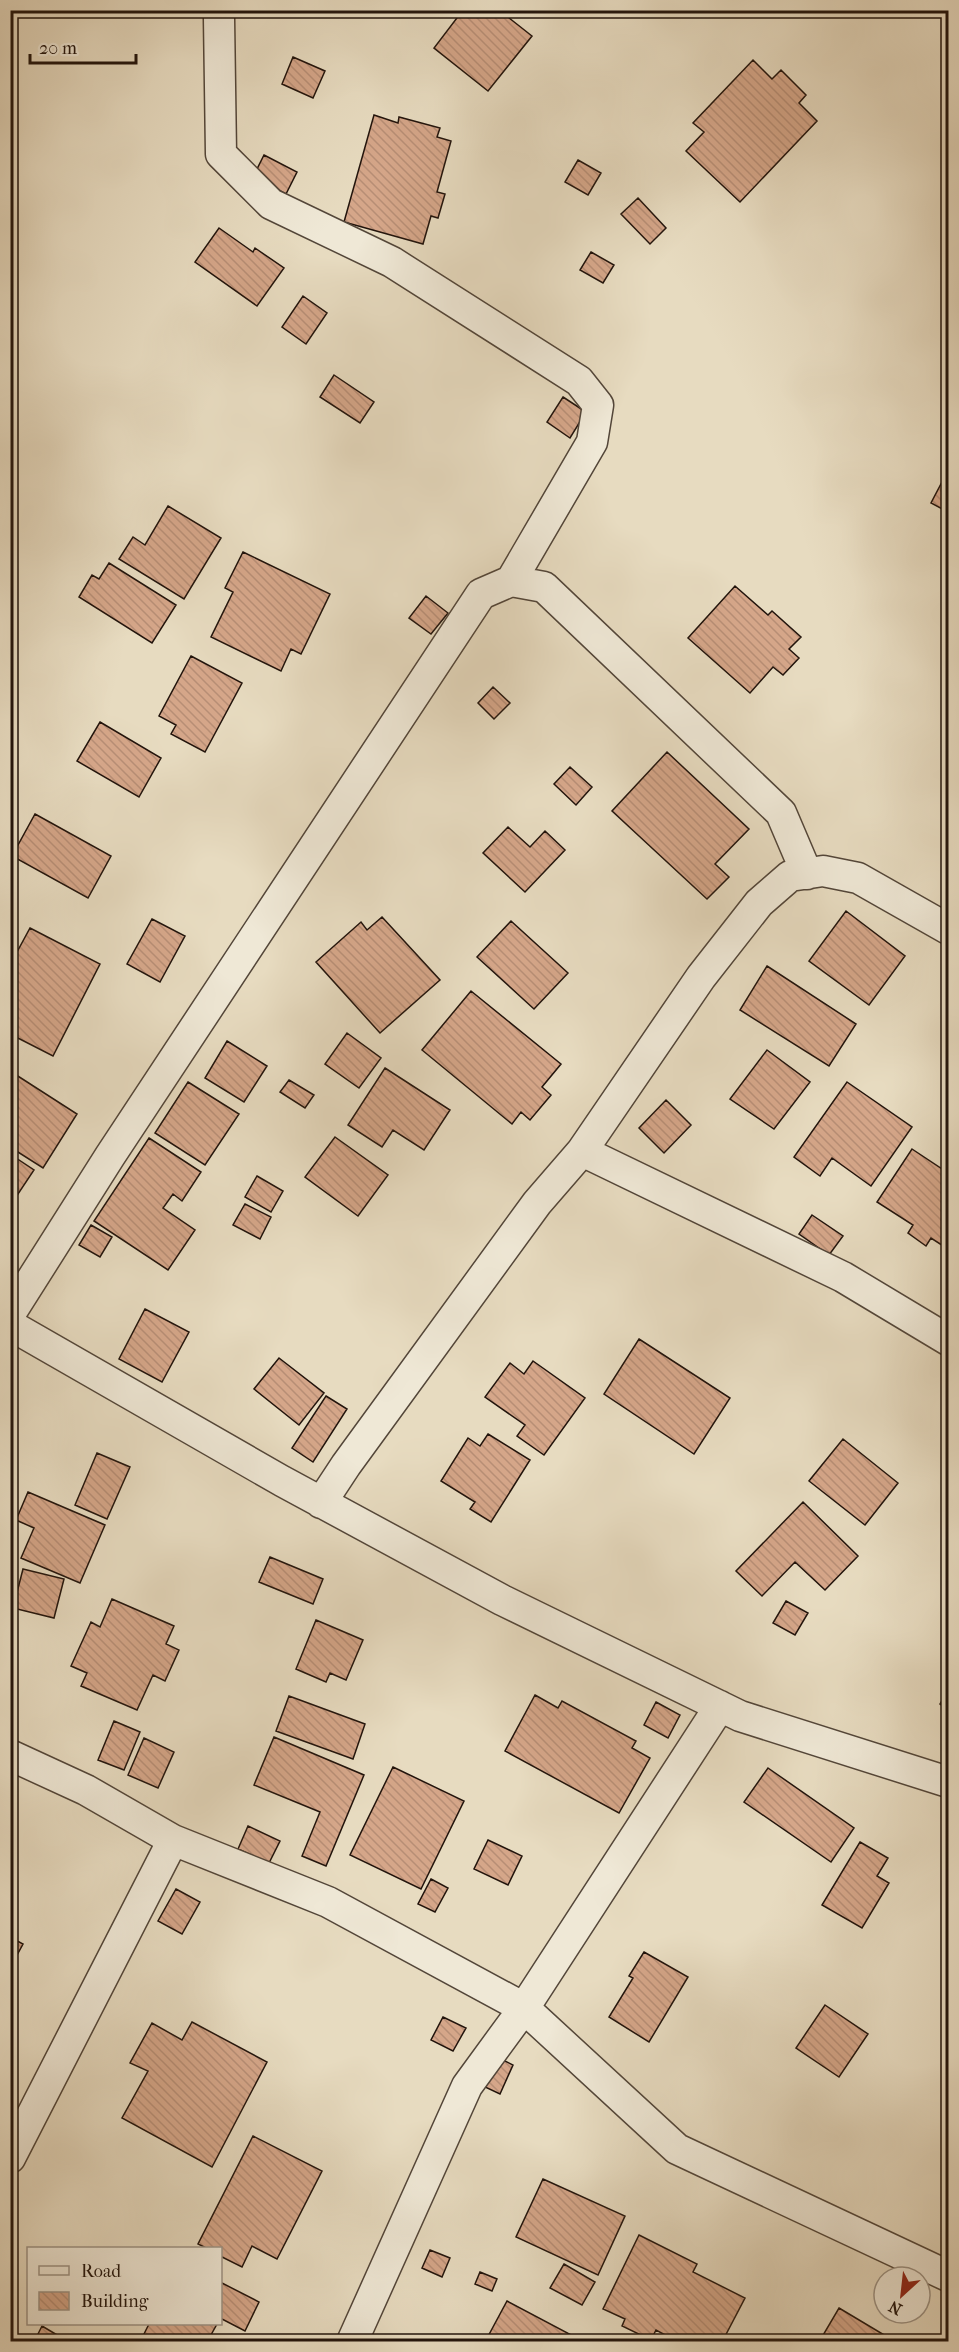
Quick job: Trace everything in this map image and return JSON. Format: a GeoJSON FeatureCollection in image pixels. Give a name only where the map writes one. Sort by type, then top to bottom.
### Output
{"type":"FeatureCollection","features":[{"type":"Feature","properties":{"kind":"street"},"geometry":{"type":"LineString","coordinates":[[219,18],[221,153],[271,204],[392,262],[579,381],[598,405],[592,442],[511,581]]}},
{"type":"Feature","properties":{"kind":"street"},"geometry":{"type":"LineString","coordinates":[[10,1314],[110,1156],[481,594],[511,581],[544,587],[781,813],[807,874]]}},
{"type":"Feature","properties":{"kind":"street"},"geometry":{"type":"LineString","coordinates":[[321,1503],[537,1203],[582,1151],[701,977],[759,903],[790,876],[823,871],[858,878],[948,929]]}},
{"type":"Feature","properties":{"kind":"street"},"geometry":{"type":"LineString","coordinates":[[582,1151],[843,1277],[948,1340]]}},
{"type":"Feature","properties":{"kind":"street"},"geometry":{"type":"LineString","coordinates":[[10,1325],[321,1503],[502,1600],[740,1716],[948,1782]]}},
{"type":"Feature","properties":{"kind":"street"},"geometry":{"type":"LineString","coordinates":[[352,2342],[467,2086],[524,2007],[720,1706]]}},
{"type":"Feature","properties":{"kind":"street"},"geometry":{"type":"LineString","coordinates":[[10,1755],[86,1790],[173,1840],[328,1902],[524,2007],[677,2149],[948,2276]]}},
{"type":"Feature","properties":{"kind":"street"},"geometry":{"type":"LineString","coordinates":[[10,2158],[173,1840]]}},
{"type":"Feature","properties":{"kind":"building"},"geometry":{"type":"Polygon","coordinates":[[[463,10],[499,10],[532,36],[488,91],[434,48],[463,10]]]}},
{"type":"Feature","properties":{"kind":"building"},"geometry":{"type":"Polygon","coordinates":[[[293,57],[325,71],[313,98],[282,84],[293,57]]]}},
{"type":"Feature","properties":{"kind":"building"},"geometry":{"type":"Polygon","coordinates":[[[753,60],[772,79],[781,70],[806,95],[799,103],[817,121],[740,202],[686,151],[704,132],[693,123],[753,60]]]}},
{"type":"Feature","properties":{"kind":"building"},"geometry":{"type":"Polygon","coordinates":[[[374,115],[398,123],[399,117],[440,128],[437,137],[451,141],[437,192],[445,194],[438,218],[431,216],[423,244],[344,222],[374,115]]]}},
{"type":"Feature","properties":{"kind":"building"},"geometry":{"type":"Polygon","coordinates":[[[264,155],[297,172],[286,194],[253,177],[264,155]]]}},
{"type":"Feature","properties":{"kind":"building"},"geometry":{"type":"Polygon","coordinates":[[[578,160],[601,173],[588,195],[565,182],[578,160]]]}},
{"type":"Feature","properties":{"kind":"building"},"geometry":{"type":"Polygon","coordinates":[[[638,198],[666,228],[650,244],[621,214],[638,198]]]}},
{"type":"Feature","properties":{"kind":"building"},"geometry":{"type":"Polygon","coordinates":[[[219,228],[253,252],[255,248],[284,268],[257,306],[195,262],[219,228]]]}},
{"type":"Feature","properties":{"kind":"building"},"geometry":{"type":"Polygon","coordinates":[[[591,252],[614,265],[603,283],[580,270],[591,252]]]}},
{"type":"Feature","properties":{"kind":"building"},"geometry":{"type":"Polygon","coordinates":[[[303,296],[327,313],[306,344],[282,327],[303,296]]]}},
{"type":"Feature","properties":{"kind":"building"},"geometry":{"type":"Polygon","coordinates":[[[334,375],[374,402],[360,423],[320,397],[334,375]]]}},
{"type":"Feature","properties":{"kind":"building"},"geometry":{"type":"Polygon","coordinates":[[[563,397],[586,412],[570,438],[547,422],[563,397]]]}},
{"type":"Feature","properties":{"kind":"building"},"geometry":{"type":"Polygon","coordinates":[[[943,480],[948,483],[948,512],[931,503],[943,480]]]}},
{"type":"Feature","properties":{"kind":"building"},"geometry":{"type":"Polygon","coordinates":[[[168,506],[221,538],[184,599],[119,559],[133,537],[145,545],[168,506]]]}},
{"type":"Feature","properties":{"kind":"building"},"geometry":{"type":"Polygon","coordinates":[[[243,552],[330,594],[301,654],[291,649],[281,671],[211,637],[233,592],[225,588],[243,552]]]}},
{"type":"Feature","properties":{"kind":"building"},"geometry":{"type":"Polygon","coordinates":[[[109,563],[176,605],[152,643],[79,597],[92,575],[99,579],[109,563]]]}},
{"type":"Feature","properties":{"kind":"building"},"geometry":{"type":"Polygon","coordinates":[[[735,586],[768,615],[772,611],[801,637],[789,649],[799,658],[783,675],[773,667],[750,693],[688,638],[735,586]]]}},
{"type":"Feature","properties":{"kind":"building"},"geometry":{"type":"Polygon","coordinates":[[[426,596],[448,613],[431,634],[409,618],[426,596]]]}},
{"type":"Feature","properties":{"kind":"building"},"geometry":{"type":"Polygon","coordinates":[[[191,656],[242,683],[205,752],[171,734],[176,725],[159,716],[191,656]]]}},
{"type":"Feature","properties":{"kind":"building"},"geometry":{"type":"Polygon","coordinates":[[[493,687],[510,703],[494,719],[478,703],[493,687]]]}},
{"type":"Feature","properties":{"kind":"building"},"geometry":{"type":"Polygon","coordinates":[[[100,722],[161,758],[139,797],[77,761],[100,722]]]}},
{"type":"Feature","properties":{"kind":"building"},"geometry":{"type":"Polygon","coordinates":[[[667,752],[749,829],[715,864],[729,877],[707,899],[612,811],[667,752]]]}},
{"type":"Feature","properties":{"kind":"building"},"geometry":{"type":"Polygon","coordinates":[[[570,767],[592,787],[576,805],[554,784],[570,767]]]}},
{"type":"Feature","properties":{"kind":"building"},"geometry":{"type":"Polygon","coordinates":[[[35,814],[111,856],[88,898],[12,856],[35,814]]]}},
{"type":"Feature","properties":{"kind":"building"},"geometry":{"type":"Polygon","coordinates":[[[508,827],[530,847],[545,831],[565,850],[525,892],[483,853],[508,827]]]}},
{"type":"Feature","properties":{"kind":"building"},"geometry":{"type":"Polygon","coordinates":[[[846,911],[905,956],[869,1005],[809,961],[846,911]]]}},
{"type":"Feature","properties":{"kind":"building"},"geometry":{"type":"Polygon","coordinates":[[[382,917],[440,980],[380,1033],[316,962],[361,922],[367,930],[382,917]]]}},
{"type":"Feature","properties":{"kind":"building"},"geometry":{"type":"Polygon","coordinates":[[[152,919],[185,936],[160,982],[127,964],[152,919]]]}},
{"type":"Feature","properties":{"kind":"building"},"geometry":{"type":"Polygon","coordinates":[[[511,921],[568,973],[534,1009],[477,957],[511,921]]]}},
{"type":"Feature","properties":{"kind":"building"},"geometry":{"type":"Polygon","coordinates":[[[30,928],[100,964],[53,1056],[10,1034],[10,965],[30,928]]]}},
{"type":"Feature","properties":{"kind":"building"},"geometry":{"type":"Polygon","coordinates":[[[767,966],[856,1024],[829,1066],[740,1010],[767,966]]]}},
{"type":"Feature","properties":{"kind":"building"},"geometry":{"type":"Polygon","coordinates":[[[471,991],[561,1064],[542,1087],[551,1095],[530,1120],[521,1112],[512,1124],[422,1050],[471,991]]]}},
{"type":"Feature","properties":{"kind":"building"},"geometry":{"type":"Polygon","coordinates":[[[347,1033],[381,1058],[359,1088],[325,1064],[347,1033]]]}},
{"type":"Feature","properties":{"kind":"building"},"geometry":{"type":"Polygon","coordinates":[[[227,1041],[267,1066],[244,1102],[205,1078],[227,1041]]]}},
{"type":"Feature","properties":{"kind":"building"},"geometry":{"type":"Polygon","coordinates":[[[767,1050],[810,1082],[774,1129],[730,1099],[767,1050]]]}},
{"type":"Feature","properties":{"kind":"building"},"geometry":{"type":"Polygon","coordinates":[[[385,1068],[450,1110],[424,1150],[393,1130],[382,1147],[348,1125],[385,1068]]]}},
{"type":"Feature","properties":{"kind":"building"},"geometry":{"type":"Polygon","coordinates":[[[10,1071],[77,1114],[43,1168],[10,1147],[10,1071]]]}},
{"type":"Feature","properties":{"kind":"building"},"geometry":{"type":"Polygon","coordinates":[[[289,1080],[314,1095],[305,1108],[280,1092],[289,1080]]]}},
{"type":"Feature","properties":{"kind":"building"},"geometry":{"type":"Polygon","coordinates":[[[188,1082],[239,1114],[205,1165],[155,1133],[188,1082]]]}},
{"type":"Feature","properties":{"kind":"building"},"geometry":{"type":"Polygon","coordinates":[[[847,1082],[912,1127],[871,1186],[832,1158],[820,1176],[794,1157],[847,1082]]]}},
{"type":"Feature","properties":{"kind":"building"},"geometry":{"type":"Polygon","coordinates":[[[666,1100],[691,1125],[664,1153],[639,1128],[666,1100]]]}},
{"type":"Feature","properties":{"kind":"building"},"geometry":{"type":"Polygon","coordinates":[[[335,1137],[388,1175],[358,1216],[305,1177],[335,1137]]]}},
{"type":"Feature","properties":{"kind":"building"},"geometry":{"type":"Polygon","coordinates":[[[149,1138],[201,1172],[182,1201],[173,1194],[163,1208],[195,1230],[168,1270],[94,1221],[149,1138]]]}},
{"type":"Feature","properties":{"kind":"building"},"geometry":{"type":"Polygon","coordinates":[[[912,1149],[948,1173],[948,1249],[931,1238],[926,1246],[908,1233],[913,1225],[877,1202],[912,1149]]]}},
{"type":"Feature","properties":{"kind":"building"},"geometry":{"type":"Polygon","coordinates":[[[10,1154],[34,1170],[10,1206],[10,1154]]]}},
{"type":"Feature","properties":{"kind":"building"},"geometry":{"type":"Polygon","coordinates":[[[257,1176],[283,1191],[271,1212],[245,1197],[257,1176]]]}},
{"type":"Feature","properties":{"kind":"building"},"geometry":{"type":"Polygon","coordinates":[[[245,1204],[271,1217],[260,1239],[233,1225],[245,1204]]]}},
{"type":"Feature","properties":{"kind":"building"},"geometry":{"type":"Polygon","coordinates":[[[812,1215],[843,1236],[829,1255],[799,1234],[812,1215]]]}},
{"type":"Feature","properties":{"kind":"building"},"geometry":{"type":"Polygon","coordinates":[[[91,1225],[112,1237],[100,1257],[79,1245],[91,1225]]]}},
{"type":"Feature","properties":{"kind":"building"},"geometry":{"type":"Polygon","coordinates":[[[145,1309],[189,1332],[162,1382],[119,1359],[145,1309]]]}},
{"type":"Feature","properties":{"kind":"building"},"geometry":{"type":"Polygon","coordinates":[[[639,1339],[730,1398],[694,1454],[604,1394],[639,1339]]]}},
{"type":"Feature","properties":{"kind":"building"},"geometry":{"type":"Polygon","coordinates":[[[279,1358],[324,1393],[299,1425],[254,1389],[279,1358]]]}},
{"type":"Feature","properties":{"kind":"building"},"geometry":{"type":"Polygon","coordinates":[[[533,1361],[585,1398],[544,1455],[517,1436],[525,1425],[485,1397],[510,1363],[524,1374],[533,1361]]]}},
{"type":"Feature","properties":{"kind":"building"},"geometry":{"type":"Polygon","coordinates":[[[326,1396],[347,1409],[313,1462],[292,1448],[326,1396]]]}},
{"type":"Feature","properties":{"kind":"building"},"geometry":{"type":"Polygon","coordinates":[[[488,1434],[530,1460],[491,1522],[470,1509],[475,1502],[441,1481],[468,1438],[480,1446],[488,1434]]]}},
{"type":"Feature","properties":{"kind":"building"},"geometry":{"type":"Polygon","coordinates":[[[843,1439],[898,1483],[865,1525],[809,1481],[843,1439]]]}},
{"type":"Feature","properties":{"kind":"building"},"geometry":{"type":"Polygon","coordinates":[[[97,1453],[130,1467],[107,1519],[75,1505],[97,1453]]]}},
{"type":"Feature","properties":{"kind":"building"},"geometry":{"type":"Polygon","coordinates":[[[28,1492],[105,1525],[80,1583],[21,1558],[34,1528],[16,1520],[28,1492]]]}},
{"type":"Feature","properties":{"kind":"building"},"geometry":{"type":"Polygon","coordinates":[[[803,1502],[858,1556],[825,1590],[795,1562],[762,1596],[736,1571],[803,1502]]]}},
{"type":"Feature","properties":{"kind":"building"},"geometry":{"type":"Polygon","coordinates":[[[270,1557],[323,1579],[313,1604],[259,1582],[270,1557]]]}},
{"type":"Feature","properties":{"kind":"building"},"geometry":{"type":"Polygon","coordinates":[[[23,1569],[64,1579],[54,1618],[13,1608],[23,1569]]]}},
{"type":"Feature","properties":{"kind":"building"},"geometry":{"type":"Polygon","coordinates":[[[112,1599],[174,1626],[166,1644],[179,1650],[165,1681],[153,1675],[137,1710],[81,1686],[87,1673],[71,1666],[91,1622],[100,1627],[112,1599]]]}},
{"type":"Feature","properties":{"kind":"building"},"geometry":{"type":"Polygon","coordinates":[[[786,1601],[808,1613],[795,1635],[773,1623],[786,1601]]]}},
{"type":"Feature","properties":{"kind":"building"},"geometry":{"type":"Polygon","coordinates":[[[316,1620],[363,1640],[346,1680],[330,1673],[326,1682],[296,1669],[316,1620]]]}},
{"type":"Feature","properties":{"kind":"building"},"geometry":{"type":"Polygon","coordinates":[[[948,1690],[948,1710],[940,1704],[948,1690]]]}},
{"type":"Feature","properties":{"kind":"building"},"geometry":{"type":"Polygon","coordinates":[[[535,1695],[558,1708],[562,1701],[636,1741],[632,1748],[650,1758],[619,1813],[505,1751],[535,1695]]]}},
{"type":"Feature","properties":{"kind":"building"},"geometry":{"type":"Polygon","coordinates":[[[289,1696],[365,1724],[353,1759],[276,1731],[289,1696]]]}},
{"type":"Feature","properties":{"kind":"building"},"geometry":{"type":"Polygon","coordinates":[[[656,1702],[680,1715],[668,1738],[644,1725],[656,1702]]]}},
{"type":"Feature","properties":{"kind":"building"},"geometry":{"type":"Polygon","coordinates":[[[114,1721],[140,1732],[124,1770],[98,1760],[114,1721]]]}},
{"type":"Feature","properties":{"kind":"building"},"geometry":{"type":"Polygon","coordinates":[[[274,1737],[364,1775],[326,1866],[302,1856],[320,1812],[254,1785],[274,1737]]]}},
{"type":"Feature","properties":{"kind":"building"},"geometry":{"type":"Polygon","coordinates":[[[144,1738],[174,1752],[158,1788],[128,1775],[144,1738]]]}},
{"type":"Feature","properties":{"kind":"building"},"geometry":{"type":"Polygon","coordinates":[[[393,1767],[464,1801],[421,1889],[350,1855],[393,1767]]]}},
{"type":"Feature","properties":{"kind":"building"},"geometry":{"type":"Polygon","coordinates":[[[768,1768],[854,1828],[831,1862],[744,1802],[768,1768]]]}},
{"type":"Feature","properties":{"kind":"building"},"geometry":{"type":"Polygon","coordinates":[[[248,1826],[280,1841],[269,1863],[238,1849],[248,1826]]]}},
{"type":"Feature","properties":{"kind":"building"},"geometry":{"type":"Polygon","coordinates":[[[488,1840],[522,1856],[508,1885],[474,1869],[488,1840]]]}},
{"type":"Feature","properties":{"kind":"building"},"geometry":{"type":"Polygon","coordinates":[[[860,1842],[888,1858],[877,1876],[889,1883],[862,1928],[822,1905],[860,1842]]]}},
{"type":"Feature","properties":{"kind":"building"},"geometry":{"type":"Polygon","coordinates":[[[431,1879],[448,1888],[435,1912],[418,1904],[431,1879]]]}},
{"type":"Feature","properties":{"kind":"building"},"geometry":{"type":"Polygon","coordinates":[[[176,1889],[200,1902],[182,1934],[158,1921],[176,1889]]]}},
{"type":"Feature","properties":{"kind":"building"},"geometry":{"type":"Polygon","coordinates":[[[10,1937],[23,1944],[10,1968],[10,1937]]]}},
{"type":"Feature","properties":{"kind":"building"},"geometry":{"type":"Polygon","coordinates":[[[644,1952],[688,1977],[649,2042],[609,2017],[633,1978],[629,1976],[644,1952]]]}},
{"type":"Feature","properties":{"kind":"building"},"geometry":{"type":"Polygon","coordinates":[[[825,2005],[868,2034],[839,2077],[796,2048],[825,2005]]]}},
{"type":"Feature","properties":{"kind":"building"},"geometry":{"type":"Polygon","coordinates":[[[443,2017],[466,2028],[453,2051],[431,2040],[443,2017]]]}},
{"type":"Feature","properties":{"kind":"building"},"geometry":{"type":"Polygon","coordinates":[[[192,2022],[267,2062],[212,2167],[122,2118],[148,2071],[130,2063],[152,2023],[182,2040],[192,2022]]]}},
{"type":"Feature","properties":{"kind":"building"},"geometry":{"type":"Polygon","coordinates":[[[499,2058],[513,2065],[500,2094],[485,2087],[499,2058]]]}},
{"type":"Feature","properties":{"kind":"building"},"geometry":{"type":"Polygon","coordinates":[[[253,2136],[322,2171],[277,2259],[252,2246],[242,2267],[222,2257],[222,2247],[204,2247],[198,2244],[253,2136]]]}},
{"type":"Feature","properties":{"kind":"building"},"geometry":{"type":"Polygon","coordinates":[[[543,2179],[625,2216],[598,2275],[516,2237],[543,2179]]]}},
{"type":"Feature","properties":{"kind":"building"},"geometry":{"type":"Polygon","coordinates":[[[639,2235],[697,2264],[693,2272],[745,2298],[722,2342],[672,2342],[673,2339],[656,2330],[651,2340],[622,2326],[625,2319],[603,2309],[639,2235]]]}},
{"type":"Feature","properties":{"kind":"building"},"geometry":{"type":"Polygon","coordinates":[[[430,2250],[450,2258],[442,2277],[422,2268],[430,2250]]]}},
{"type":"Feature","properties":{"kind":"building"},"geometry":{"type":"Polygon","coordinates":[[[564,2264],[595,2282],[582,2305],[550,2288],[564,2264]]]}},
{"type":"Feature","properties":{"kind":"building"},"geometry":{"type":"Polygon","coordinates":[[[480,2272],[497,2279],[492,2291],[475,2284],[480,2272]]]}},
{"type":"Feature","properties":{"kind":"building"},"geometry":{"type":"Polygon","coordinates":[[[222,2283],[259,2302],[245,2331],[222,2319],[222,2283]]]}},
{"type":"Feature","properties":{"kind":"building"},"geometry":{"type":"Polygon","coordinates":[[[507,2301],[577,2338],[575,2342],[485,2342],[507,2301]]]}},
{"type":"Feature","properties":{"kind":"building"},"geometry":{"type":"Polygon","coordinates":[[[839,2308],[896,2342],[819,2342],[839,2308]]]}},
{"type":"Feature","properties":{"kind":"building"},"geometry":{"type":"Polygon","coordinates":[[[148,2325],[216,2325],[207,2342],[140,2342],[148,2325]]]}},
{"type":"Feature","properties":{"kind":"building"},"geometry":{"type":"Polygon","coordinates":[[[42,2326],[69,2342],[34,2342],[42,2326]]]}}]}
